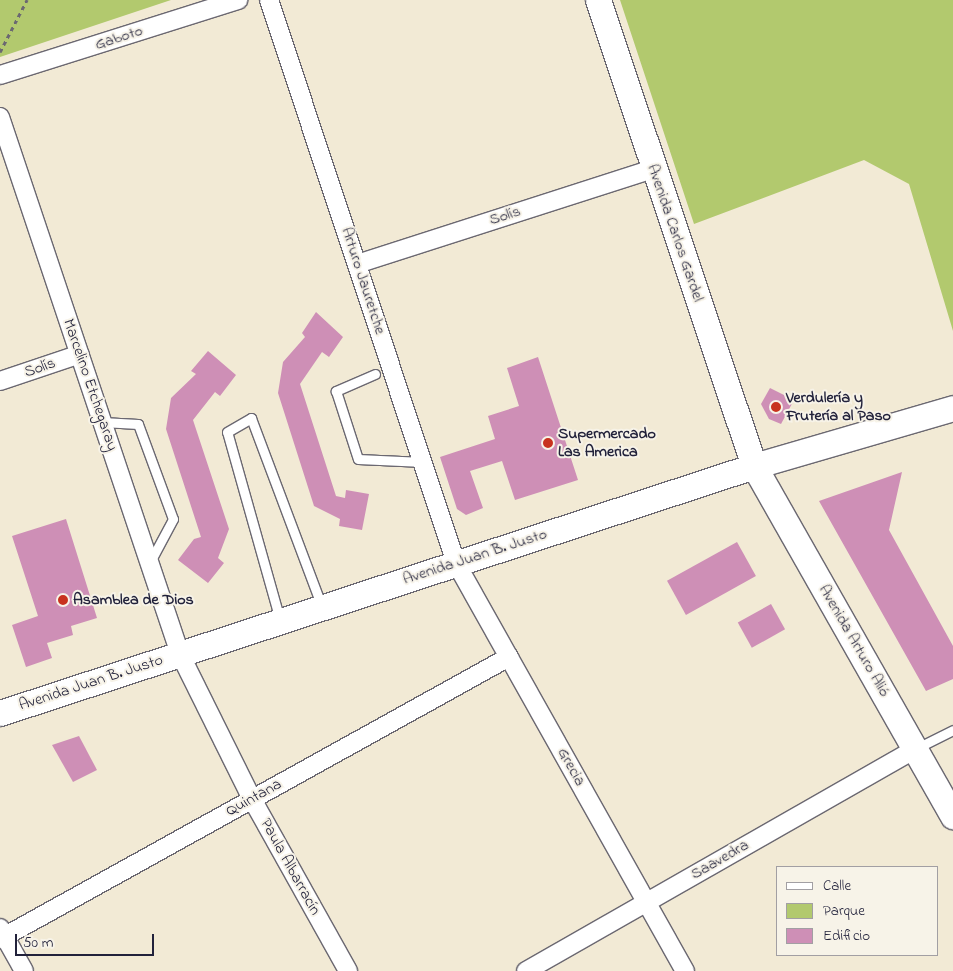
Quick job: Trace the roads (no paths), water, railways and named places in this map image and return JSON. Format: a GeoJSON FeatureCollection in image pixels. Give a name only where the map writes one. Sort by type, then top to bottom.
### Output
{"type":"FeatureCollection","features":[{"type":"Feature","properties":{"kind":"main road","name":"Avenida Carlos Gardel"},"geometry":{"type":"LineString","coordinates":[[598,0],[754,466]]}},
{"type":"Feature","properties":{"kind":"main road","name":"Avenida Juan B. Justo"},"geometry":{"type":"LineString","coordinates":[[0,713],[754,466],[953,408]]}},
{"type":"Feature","properties":{"kind":"main road","name":"Avenida Arturo Alió"},"geometry":{"type":"LineString","coordinates":[[754,466],[953,816]]}},
{"type":"Feature","properties":{"kind":"street","name":"Gaboto"},"geometry":{"type":"LineString","coordinates":[[0,75],[238,0]]}},
{"type":"Feature","properties":{"kind":"street","name":"Arturo Jauretche"},"geometry":{"type":"LineString","coordinates":[[269,0],[456,563]]}},
{"type":"Feature","properties":{"kind":"street","name":"Marcelino Etchegaray"},"geometry":{"type":"LineString","coordinates":[[0,117],[180,654]]}},
{"type":"Feature","properties":{"kind":"street","name":"Solís"},"geometry":{"type":"LineString","coordinates":[[357,264],[653,169]]}},
{"type":"Feature","properties":{"kind":"street","name":"Solís"},"geometry":{"type":"LineString","coordinates":[[0,381],[80,354]]}},
{"type":"Feature","properties":{"kind":"street","name":"Grecia"},"geometry":{"type":"LineString","coordinates":[[456,563],[685,971]]}},
{"type":"Feature","properties":{"kind":"street","name":"Paula Albarracín"},"geometry":{"type":"LineString","coordinates":[[180,654],[252,799],[348,971]]}},
{"type":"Feature","properties":{"kind":"street","name":"Quintana"},"geometry":{"type":"LineString","coordinates":[[2,935],[509,656]]}},
{"type":"Feature","properties":{"kind":"street","name":"Saavedra"},"geometry":{"type":"LineString","coordinates":[[526,971],[915,749]]}},
{"type":"Feature","properties":{"kind":"street"},"geometry":{"type":"LineString","coordinates":[[2,935],[24,971]]}},
{"type":"Feature","properties":{"kind":"lane"},"geometry":{"type":"LineString","coordinates":[[375,374],[336,392],[358,459],[423,462]]}},
{"type":"Feature","properties":{"kind":"lane"},"geometry":{"type":"LineString","coordinates":[[281,621],[228,432],[251,418],[322,607]]}},
{"type":"Feature","properties":{"kind":"lane"},"geometry":{"type":"LineString","coordinates":[[102,422],[138,424],[173,519],[150,562]]}},
{"type":"Feature","properties":{"kind":"lane"},"geometry":{"type":"LineString","coordinates":[[915,749],[953,730]]}},
{"type":"Feature","properties":{"kind":"place","name":"Verdulería y Frutería al Paso"},"geometry":{"type":"Point","coordinates":[776,407]}},
{"type":"Feature","properties":{"kind":"place","name":"Supermercado Las America"},"geometry":{"type":"Point","coordinates":[548,443]}},
{"type":"Feature","properties":{"kind":"place","name":"Asamblea de Dios"},"geometry":{"type":"Point","coordinates":[63,600]}}]}
